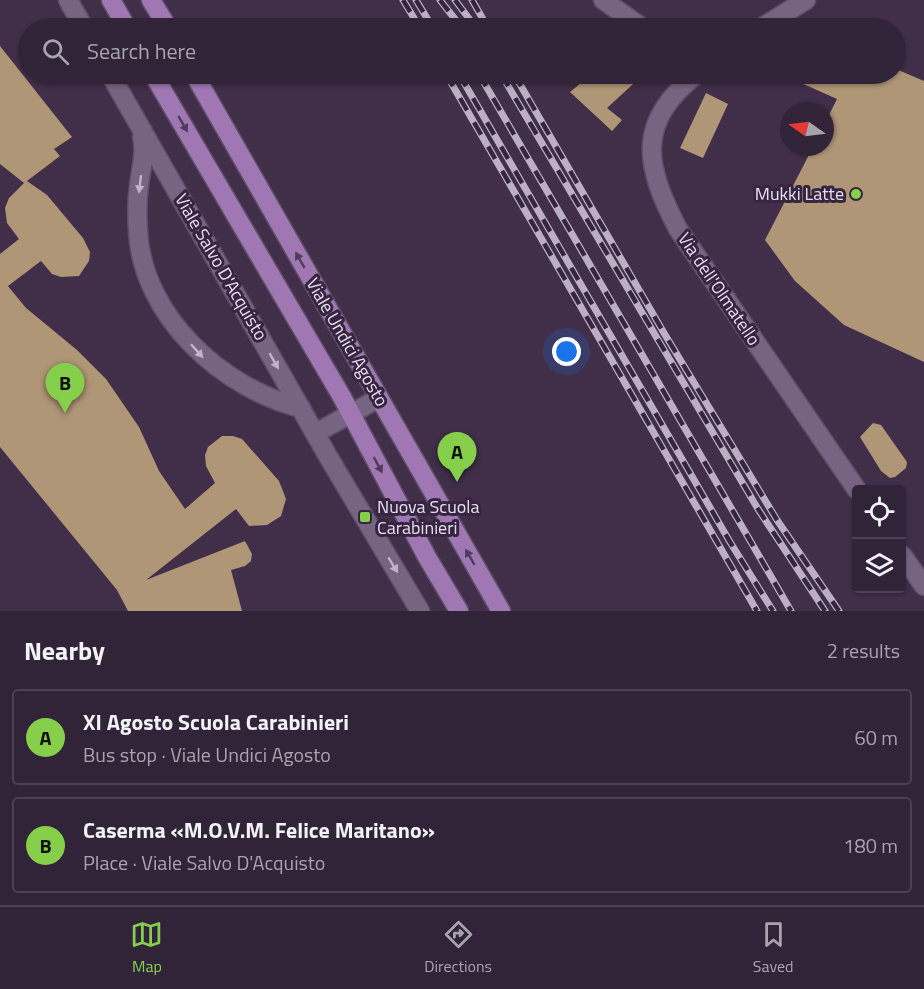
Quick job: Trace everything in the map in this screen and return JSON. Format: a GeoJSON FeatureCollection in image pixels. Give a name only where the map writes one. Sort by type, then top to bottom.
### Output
{"type":"FeatureCollection","features":[{"type":"Feature","properties":{"kind":"main road"},"geometry":{"type":"LineString","coordinates":[[111,0],[121,18]]}},
{"type":"Feature","properties":{"kind":"main road"},"geometry":{"type":"LineString","coordinates":[[152,0],[162,18]]}},
{"type":"Feature","properties":{"kind":"main road","name":"Viale Undici Agosto"},"geometry":{"type":"LineString","coordinates":[[159,84],[351,413],[427,557],[459,611]]}},
{"type":"Feature","properties":{"kind":"main road","name":"Viale Undici Agosto"},"geometry":{"type":"LineString","coordinates":[[200,84],[501,611]]}},
{"type":"Feature","properties":{"kind":"street"},"geometry":{"type":"LineString","coordinates":[[68,0],[78,18]]}},
{"type":"Feature","properties":{"kind":"street"},"geometry":{"type":"LineString","coordinates":[[603,0],[629,18]]}},
{"type":"Feature","properties":{"kind":"street"},"geometry":{"type":"LineString","coordinates":[[778,18],[806,0]]}},
{"type":"Feature","properties":{"kind":"street","name":"Viale Salvo D'Acquisto"},"geometry":{"type":"LineString","coordinates":[[116,84],[420,611]]}},
{"type":"Feature","properties":{"kind":"street","name":"Via dell'Olmatello"},"geometry":{"type":"LineString","coordinates":[[683,84],[668,99],[655,129],[653,169],[664,201],[698,259],[854,485]]}},
{"type":"Feature","properties":{"kind":"street","name":"Viale Salvo D'Acquisto"},"geometry":{"type":"LineString","coordinates":[[141,126],[144,157],[139,185],[138,234],[144,261],[163,304],[187,339],[220,371],[271,398],[301,408]]}},
{"type":"Feature","properties":{"kind":"street"},"geometry":{"type":"LineString","coordinates":[[316,433],[378,398]]}},
{"type":"Feature","properties":{"kind":"street"},"geometry":{"type":"LineString","coordinates":[[906,561],[924,586]]}},
{"type":"Feature","properties":{"kind":"building"},"geometry":{"type":"Polygon","coordinates":[[[0,46],[18,69],[18,84],[30,84],[72,137],[54,149],[60,156],[27,181],[47,195],[83,238],[90,252],[89,261],[79,276],[61,277],[52,274],[41,261],[8,286],[26,308],[77,350],[106,379],[139,427],[159,471],[185,509],[215,483],[206,466],[205,455],[208,447],[222,436],[242,439],[279,481],[286,499],[281,516],[267,525],[249,526],[236,509],[146,580],[245,541],[252,554],[251,561],[245,566],[231,570],[242,611],[128,611],[117,590],[0,447],[0,254],[19,239],[7,223],[5,208],[9,198],[24,183],[0,164],[0,46]]]}},
{"type":"Feature","properties":{"kind":"building","name":"Mukki Latte"},"geometry":{"type":"Polygon","coordinates":[[[906,73],[924,81],[924,362],[844,325],[795,281],[765,240],[808,156],[834,156],[834,105],[837,99],[803,84],[906,84],[906,73]]]}},
{"type":"Feature","properties":{"kind":"building"},"geometry":{"type":"Polygon","coordinates":[[[580,84],[633,84],[607,108],[622,120],[612,131],[570,92],[580,84]]]}},
{"type":"Feature","properties":{"kind":"building"},"geometry":{"type":"Polygon","coordinates":[[[706,93],[728,104],[703,158],[680,148],[706,93]]]}},
{"type":"Feature","properties":{"kind":"building"},"geometry":{"type":"Polygon","coordinates":[[[873,423],[881,425],[907,462],[906,468],[895,477],[890,478],[881,471],[860,437],[873,423]]]}},
{"type":"Feature","properties":{"kind":"railway"},"geometry":{"type":"LineString","coordinates":[[403,0],[414,18]]}},
{"type":"Feature","properties":{"kind":"railway"},"geometry":{"type":"LineString","coordinates":[[416,0],[427,18]]}},
{"type":"Feature","properties":{"kind":"railway"},"geometry":{"type":"LineString","coordinates":[[440,0],[454,18]]}},
{"type":"Feature","properties":{"kind":"railway"},"geometry":{"type":"LineString","coordinates":[[455,0],[468,18]]}},
{"type":"Feature","properties":{"kind":"railway"},"geometry":{"type":"LineString","coordinates":[[472,0],[482,18]]}},
{"type":"Feature","properties":{"kind":"railway"},"geometry":{"type":"LineString","coordinates":[[452,84],[757,611]]}},
{"type":"Feature","properties":{"kind":"railway"},"geometry":{"type":"LineString","coordinates":[[465,84],[730,542],[773,611]]}},
{"type":"Feature","properties":{"kind":"railway"},"geometry":{"type":"LineString","coordinates":[[485,84],[791,611]]}},
{"type":"Feature","properties":{"kind":"railway"},"geometry":{"type":"LineString","coordinates":[[507,84],[758,509],[825,611]]}},
{"type":"Feature","properties":{"kind":"railway"},"geometry":{"type":"LineString","coordinates":[[520,84],[664,333],[777,520],[839,611]]}},
{"type":"Feature","properties":{"kind":"place","name":"Mukki Latte"},"geometry":{"type":"Point","coordinates":[856,194]}},
{"type":"Feature","properties":{"kind":"place","name":"Caserma «M.O.V.M. Felice Maritano»"},"geometry":{"type":"Point","coordinates":[65,413]}},
{"type":"Feature","properties":{"kind":"place","name":"XI Agosto Scuola Carabinieri"},"geometry":{"type":"Point","coordinates":[457,482]}},
{"type":"Feature","properties":{"kind":"place","name":"Nuova Scuola Carabinieri"},"geometry":{"type":"Point","coordinates":[365,517]}}]}
